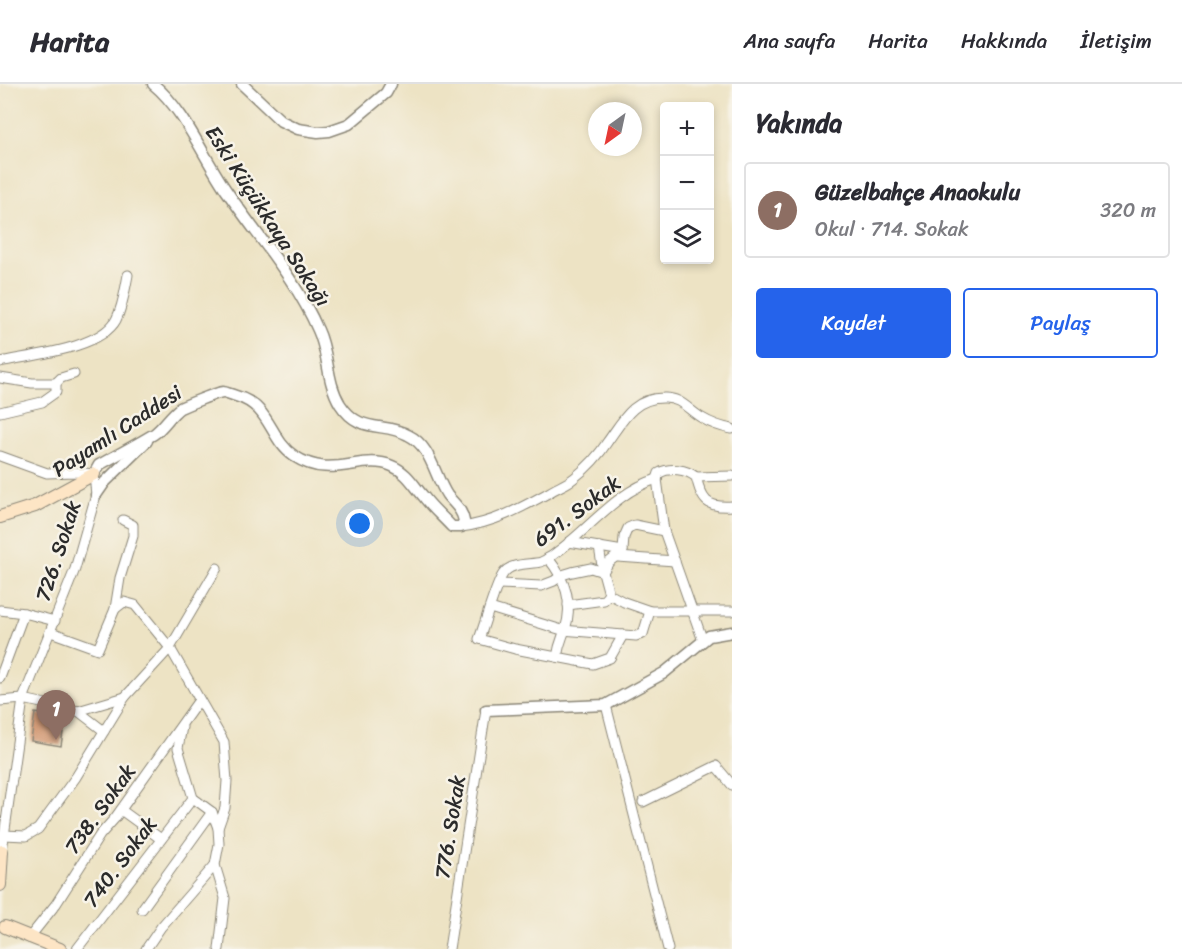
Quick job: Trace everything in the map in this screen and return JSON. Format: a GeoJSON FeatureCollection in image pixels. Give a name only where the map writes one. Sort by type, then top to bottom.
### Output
{"type":"FeatureCollection","features":[{"type":"Feature","properties":{"kind":"main road","name":"Payamlı Caddesi"},"geometry":{"type":"LineString","coordinates":[[0,517],[34,506],[94,474]]}},
{"type":"Feature","properties":{"kind":"main road"},"geometry":{"type":"LineString","coordinates":[[0,885],[1,851]]}},
{"type":"Feature","properties":{"kind":"main road"},"geometry":{"type":"LineString","coordinates":[[3,925],[29,938],[60,949]]}},
{"type":"Feature","properties":{"kind":"street","name":"Eski Küçükkaya Sokağı"},"geometry":{"type":"LineString","coordinates":[[153,84],[175,109],[229,194],[260,235],[301,297],[318,329],[332,386],[346,412],[370,427],[398,430],[415,438],[429,457],[447,494],[463,513],[464,521],[461,527]]}},
{"type":"Feature","properties":{"kind":"street"},"geometry":{"type":"LineString","coordinates":[[242,84],[281,122],[298,129],[318,132],[349,124],[386,93],[391,84]]}},
{"type":"Feature","properties":{"kind":"street"},"geometry":{"type":"LineString","coordinates":[[0,362],[88,343],[103,334],[115,322],[128,275]]}},
{"type":"Feature","properties":{"kind":"street"},"geometry":{"type":"LineString","coordinates":[[0,412],[42,402],[56,392],[57,383],[61,378],[74,374]]}},
{"type":"Feature","properties":{"kind":"street"},"geometry":{"type":"LineString","coordinates":[[0,378],[32,383],[57,383]]}},
{"type":"Feature","properties":{"kind":"street","name":"Payamlı Caddesi"},"geometry":{"type":"LineString","coordinates":[[94,474],[99,465],[156,432],[180,408],[223,392],[247,400],[256,406],[291,454],[300,460],[336,468],[365,463],[388,465],[403,473],[452,527],[461,527]]}},
{"type":"Feature","properties":{"kind":"street"},"geometry":{"type":"LineString","coordinates":[[461,527],[480,525],[508,514],[573,479],[594,459],[621,421],[634,408],[648,399],[679,400],[701,418],[718,427],[732,429]]}},
{"type":"Feature","properties":{"kind":"street","name":"726. Sokak"},"geometry":{"type":"LineString","coordinates":[[1,851],[23,699],[75,569],[96,495],[105,482],[156,432]]}},
{"type":"Feature","properties":{"kind":"street"},"geometry":{"type":"LineString","coordinates":[[0,456],[46,472],[94,474],[96,495]]}},
{"type":"Feature","properties":{"kind":"street","name":"691. Sokak"},"geometry":{"type":"LineString","coordinates":[[499,584],[503,573],[516,565],[549,558],[626,496],[657,479],[659,473],[670,470],[685,471],[696,477],[732,476]]}},
{"type":"Feature","properties":{"kind":"street"},"geometry":{"type":"LineString","coordinates":[[696,477],[700,492],[707,502],[714,507],[732,506]]}},
{"type":"Feature","properties":{"kind":"street"},"geometry":{"type":"LineString","coordinates":[[657,479],[664,531],[703,641]]}},
{"type":"Feature","properties":{"kind":"street"},"geometry":{"type":"LineString","coordinates":[[51,632],[98,648],[115,609],[120,578],[133,537],[134,525],[123,520]]}},
{"type":"Feature","properties":{"kind":"street"},"geometry":{"type":"LineString","coordinates":[[603,572],[609,562],[621,554],[628,528],[635,525],[664,531]]}},
{"type":"Feature","properties":{"kind":"street"},"geometry":{"type":"LineString","coordinates":[[569,542],[599,547],[621,554],[675,561]]}},
{"type":"Feature","properties":{"kind":"street"},"geometry":{"type":"LineString","coordinates":[[599,547],[609,594],[624,602],[650,611],[732,611]]}},
{"type":"Feature","properties":{"kind":"street"},"geometry":{"type":"LineString","coordinates":[[549,558],[562,575],[568,605],[565,630],[559,642],[557,657]]}},
{"type":"Feature","properties":{"kind":"street"},"geometry":{"type":"LineString","coordinates":[[4,836],[26,836],[38,829],[76,777],[126,697],[170,648],[217,568]]}},
{"type":"Feature","properties":{"kind":"street"},"geometry":{"type":"LineString","coordinates":[[603,572],[591,568],[562,575],[541,586],[499,584],[479,639],[593,664],[610,658],[623,635]]}},
{"type":"Feature","properties":{"kind":"street"},"geometry":{"type":"LineString","coordinates":[[568,605],[604,600],[609,594]]}},
{"type":"Feature","properties":{"kind":"street"},"geometry":{"type":"LineString","coordinates":[[115,609],[124,602],[135,605],[170,648],[224,742],[226,799],[218,828]]}},
{"type":"Feature","properties":{"kind":"street"},"geometry":{"type":"LineString","coordinates":[[490,608],[565,630],[640,636],[643,634],[650,611]]}},
{"type":"Feature","properties":{"kind":"street"},"geometry":{"type":"LineString","coordinates":[[0,610],[55,621]]}},
{"type":"Feature","properties":{"kind":"street"},"geometry":{"type":"LineString","coordinates":[[0,678],[24,614]]}},
{"type":"Feature","properties":{"kind":"street"},"geometry":{"type":"LineString","coordinates":[[486,710],[606,705],[664,673],[709,636],[732,632]]}},
{"type":"Feature","properties":{"kind":"street"},"geometry":{"type":"LineString","coordinates":[[78,711],[126,697]]}},
{"type":"Feature","properties":{"kind":"street"},"geometry":{"type":"LineString","coordinates":[[0,701],[23,699],[78,711],[104,730]]}},
{"type":"Feature","properties":{"kind":"street","name":"738. Sokak"},"geometry":{"type":"LineString","coordinates":[[29,938],[56,904],[100,835],[121,810],[199,700]]}},
{"type":"Feature","properties":{"kind":"street"},"geometry":{"type":"LineString","coordinates":[[606,705],[668,949]]}},
{"type":"Feature","properties":{"kind":"street","name":"776. Sokak"},"geometry":{"type":"LineString","coordinates":[[449,949],[486,710]]}},
{"type":"Feature","properties":{"kind":"street"},"geometry":{"type":"LineString","coordinates":[[146,949],[161,927],[214,866],[219,844],[218,828],[212,812],[193,798],[178,748],[183,724]]}},
{"type":"Feature","properties":{"kind":"street"},"geometry":{"type":"LineString","coordinates":[[643,802],[716,766],[732,785]]}},
{"type":"Feature","properties":{"kind":"street","name":"740. Sokak"},"geometry":{"type":"LineString","coordinates":[[77,949],[193,798]]}},
{"type":"Feature","properties":{"kind":"street"},"geometry":{"type":"LineString","coordinates":[[121,810],[160,839]]}},
{"type":"Feature","properties":{"kind":"street"},"geometry":{"type":"LineString","coordinates":[[142,909],[212,812]]}},
{"type":"Feature","properties":{"kind":"street"},"geometry":{"type":"LineString","coordinates":[[214,866],[225,898],[219,949]]}},
{"type":"Feature","properties":{"kind":"building"},"geometry":{"type":"Polygon","coordinates":[[[35,713],[65,718],[61,746],[31,741],[35,713]]]}},
{"type":"Feature","properties":{"kind":"place","name":"Güzelbahçe Anaokulu"},"geometry":{"type":"Point","coordinates":[56,740]}}]}
